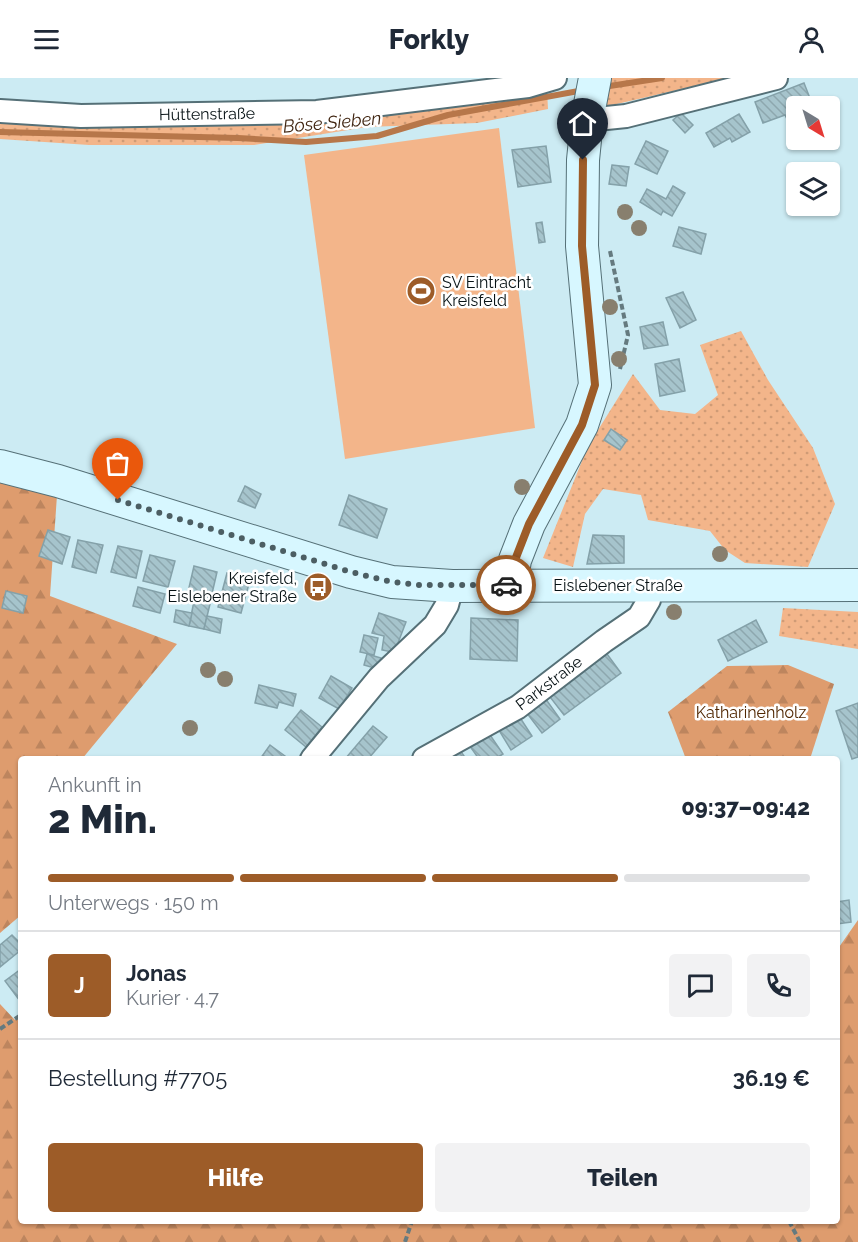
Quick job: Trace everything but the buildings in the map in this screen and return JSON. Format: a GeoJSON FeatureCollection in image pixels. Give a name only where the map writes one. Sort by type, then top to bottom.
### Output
{"type":"FeatureCollection","features":[{"type":"Feature","properties":{"kind":"main road"},"geometry":{"type":"LineString","coordinates":[[511,585],[515,560],[529,524],[582,425],[595,385],[582,246],[583,160],[592,95]]}},
{"type":"Feature","properties":{"kind":"main road","name":"Eislebener Straße"},"geometry":{"type":"LineString","coordinates":[[0,466],[58,481],[351,572],[392,582],[452,586],[858,585]]}},
{"type":"Feature","properties":{"kind":"street","name":"Hüttenstraße"},"geometry":{"type":"LineString","coordinates":[[0,111],[81,116],[317,112],[528,86],[555,78]]}},
{"type":"Feature","properties":{"kind":"street"},"geometry":{"type":"LineString","coordinates":[[592,95],[626,116],[776,78]]}},
{"type":"Feature","properties":{"kind":"street","name":"Parkstraße"},"geometry":{"type":"LineString","coordinates":[[429,756],[518,707],[639,617],[649,600],[650,585]]}},
{"type":"Feature","properties":{"kind":"street"},"geometry":{"type":"LineString","coordinates":[[314,756],[379,678],[435,626],[447,605],[452,586]]}},
{"type":"Feature","properties":{"kind":"path"},"geometry":{"type":"LineString","coordinates":[[0,1029],[18,1017]]}},
{"type":"Feature","properties":{"kind":"path"},"geometry":{"type":"LineString","coordinates":[[405,1242],[411,1224]]}},
{"type":"Feature","properties":{"kind":"path"},"geometry":{"type":"LineString","coordinates":[[791,1224],[800,1242]]}},
{"type":"Feature","properties":{"kind":"shaded area"},"geometry":{"type":"Polygon","coordinates":[[[606,78],[729,78],[604,107],[606,78]]]}},
{"type":"Feature","properties":{"kind":"shaded area"},"geometry":{"type":"Polygon","coordinates":[[[547,90],[548,109],[477,123],[367,127],[254,145],[89,145],[0,139],[0,118],[547,90]]]}},
{"type":"Feature","properties":{"kind":"shaded area","name":"SV Eintracht Kreisfeld"},"geometry":{"type":"Polygon","coordinates":[[[499,128],[535,428],[345,459],[304,155],[499,128]]]}},
{"type":"Feature","properties":{"kind":"shaded area"},"geometry":{"type":"Polygon","coordinates":[[[741,331],[768,380],[813,448],[835,504],[808,567],[745,563],[725,550],[710,531],[648,520],[641,495],[603,489],[585,514],[573,567],[543,558],[588,446],[633,374],[660,410],[695,414],[718,395],[700,345],[741,331]]]}},
{"type":"Feature","properties":{"kind":"shaded area"},"geometry":{"type":"Polygon","coordinates":[[[783,608],[858,612],[858,649],[779,636],[783,608]]]}},
{"type":"Feature","properties":{"kind":"green space"},"geometry":{"type":"Polygon","coordinates":[[[0,466],[58,481],[50,596],[177,644],[84,756],[18,756],[18,918],[0,933],[0,466]]]}},
{"type":"Feature","properties":{"kind":"green space","name":"Katharinenholz"},"geometry":{"type":"Polygon","coordinates":[[[788,665],[834,684],[811,756],[685,756],[668,712],[727,666],[788,665]]]}},
{"type":"Feature","properties":{"kind":"green space"},"geometry":{"type":"Polygon","coordinates":[[[858,920],[858,1242],[0,1242],[0,1004],[15,1020],[18,1019],[18,1224],[840,1224],[840,946],[858,920]]]}},
{"type":"Feature","properties":{"kind":"waterway","name":"Böse Sieben"},"geometry":{"type":"LineString","coordinates":[[603,87],[662,78]]}},
{"type":"Feature","properties":{"kind":"waterway","name":"Böse Sieben"},"geometry":{"type":"LineString","coordinates":[[0,132],[306,142],[377,136],[448,115],[584,90]]}},
{"type":"Feature","properties":{"kind":"way so far"},"geometry":{"type":"LineString","coordinates":[[118,500],[351,572],[392,582],[452,586],[506,585]]}},
{"type":"Feature","properties":{"kind":"place","name":"SV Eintracht Kreisfeld"},"geometry":{"type":"Point","coordinates":[421,291]}},
{"type":"Feature","properties":{"kind":"place","name":"Kreisfeld, Eislebener Straße"},"geometry":{"type":"Point","coordinates":[318,587]}},
{"type":"Feature","properties":{"kind":"route"},"geometry":{"type":"LineString","coordinates":[[506,585],[511,585],[515,560],[529,524],[582,425],[595,385],[582,246],[583,160]]}}]}
